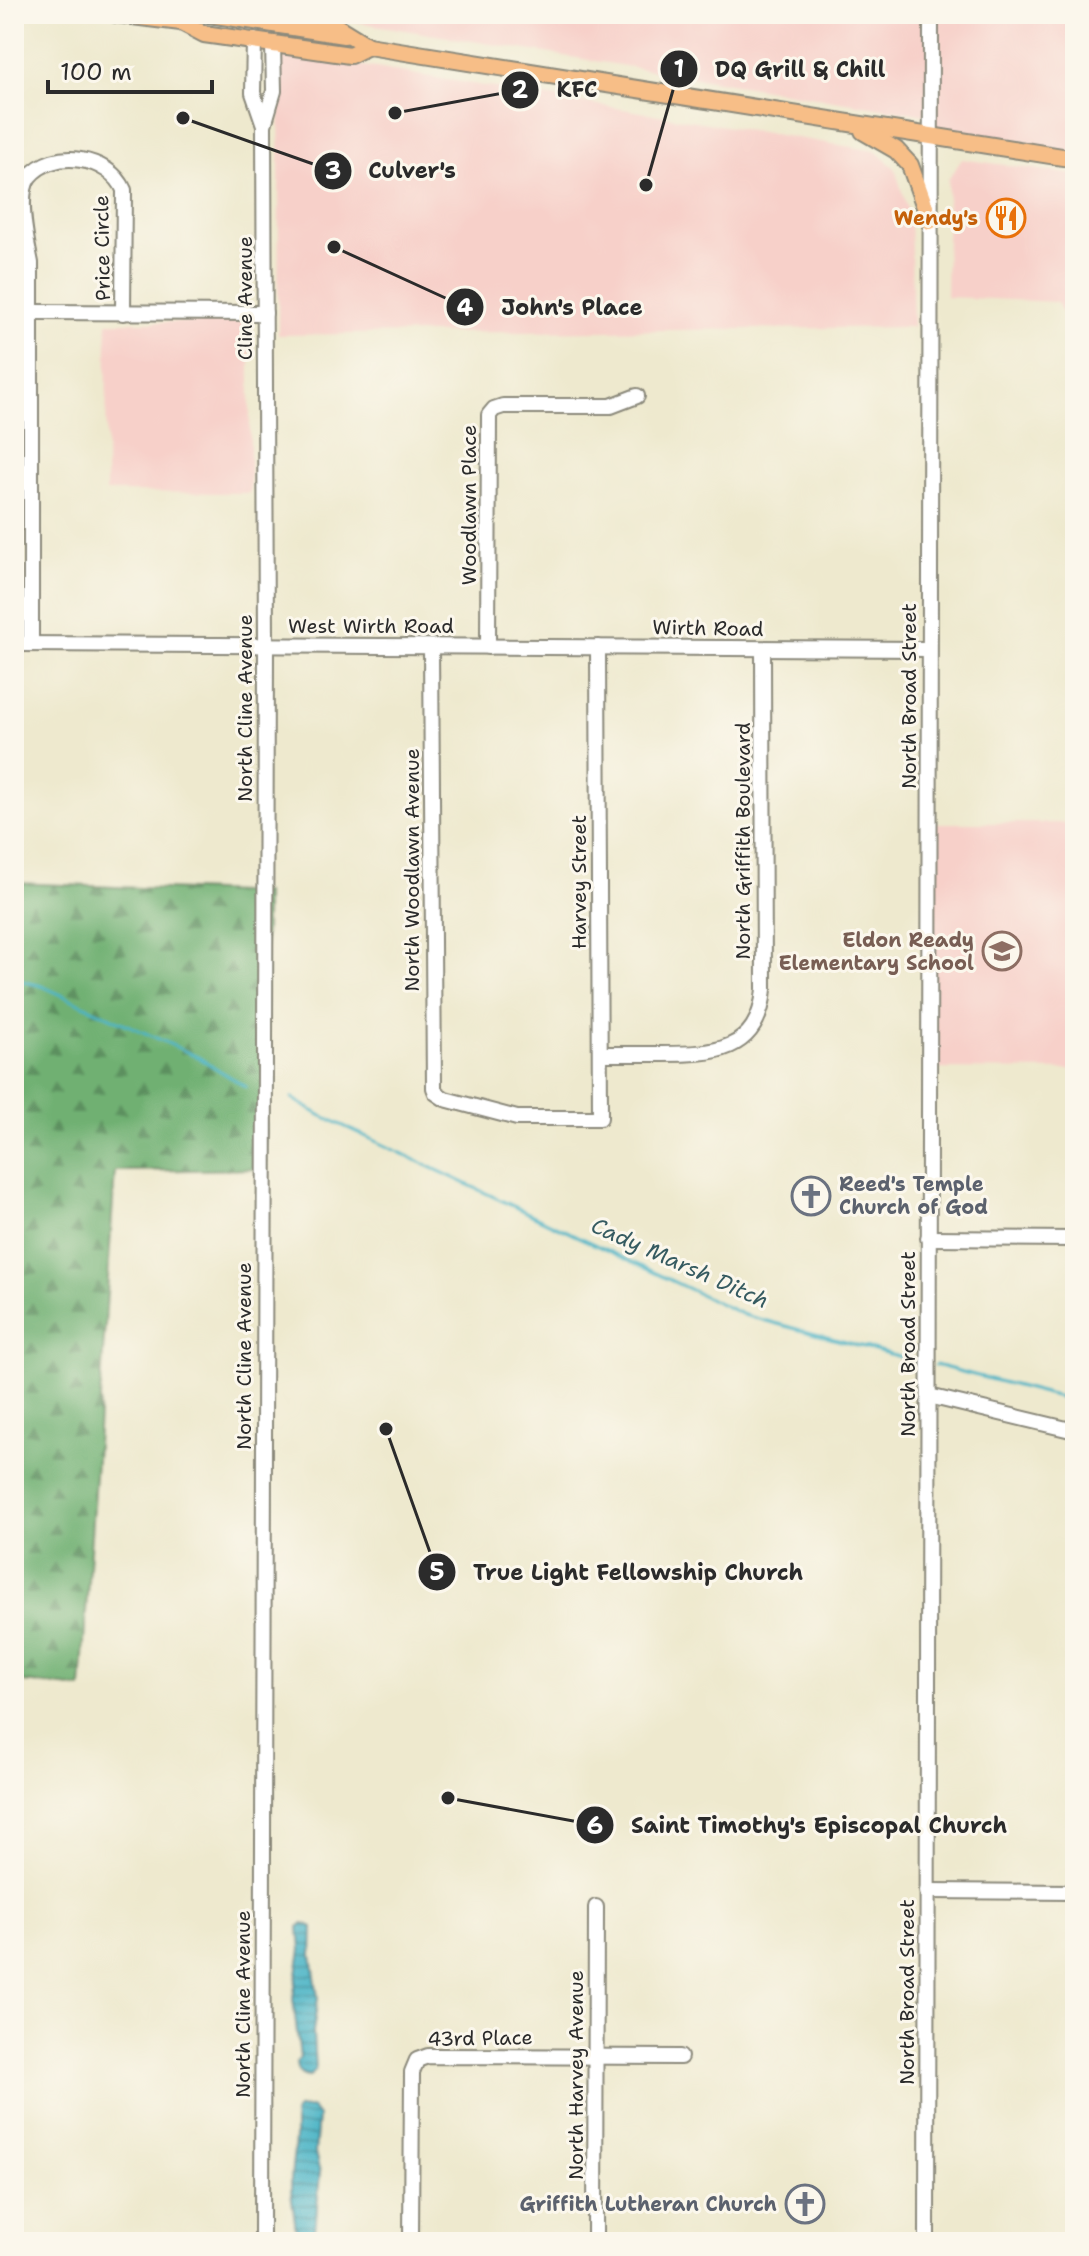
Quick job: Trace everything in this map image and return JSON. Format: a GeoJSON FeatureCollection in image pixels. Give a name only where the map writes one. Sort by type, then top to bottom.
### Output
{"type":"FeatureCollection","features":[{"type":"Feature","properties":{"kind":"main road"},"geometry":{"type":"LineString","coordinates":[[116,14],[181,22],[204,34],[350,55],[368,46]]}},
{"type":"Feature","properties":{"kind":"main road"},"geometry":{"type":"LineString","coordinates":[[181,22],[206,14],[274,18],[353,37]]}},
{"type":"Feature","properties":{"kind":"main road"},"geometry":{"type":"LineString","coordinates":[[316,14],[368,46],[1075,159]]}},
{"type":"Feature","properties":{"kind":"main road","name":"Cline Avenue"},"geometry":{"type":"LineString","coordinates":[[254,40],[256,17]]}},
{"type":"Feature","properties":{"kind":"main road","name":"Cline Avenue"},"geometry":{"type":"LineString","coordinates":[[273,43],[274,18]]}},
{"type":"Feature","properties":{"kind":"main road"},"geometry":{"type":"LineString","coordinates":[[851,124],[896,150],[910,165],[930,221]]}},
{"type":"Feature","properties":{"kind":"street","name":"North Broad Street"},"geometry":{"type":"LineString","coordinates":[[927,2242],[931,14]]}},
{"type":"Feature","properties":{"kind":"street","name":"Cline Avenue"},"geometry":{"type":"LineString","coordinates":[[254,40],[253,93],[264,125]]}},
{"type":"Feature","properties":{"kind":"street","name":"Cline Avenue"},"geometry":{"type":"LineString","coordinates":[[265,471],[264,125],[274,91],[273,43]]}},
{"type":"Feature","properties":{"kind":"street","name":"Price Circle"},"geometry":{"type":"LineString","coordinates":[[30,177],[41,168],[71,159],[98,164],[119,179],[124,190],[123,313]]}},
{"type":"Feature","properties":{"kind":"street"},"geometry":{"type":"LineString","coordinates":[[14,177],[30,177],[25,187],[24,227],[31,263],[31,644]]}},
{"type":"Feature","properties":{"kind":"street"},"geometry":{"type":"LineString","coordinates":[[31,312],[265,313]]}},
{"type":"Feature","properties":{"kind":"street","name":"Woodlawn Place"},"geometry":{"type":"LineString","coordinates":[[488,647],[488,424],[491,412],[503,406],[611,406],[637,396]]}},
{"type":"Feature","properties":{"kind":"street","name":"North Cline Avenue"},"geometry":{"type":"LineString","coordinates":[[262,2242],[265,471]]}},
{"type":"Feature","properties":{"kind":"street","name":"West Wirth Road"},"geometry":{"type":"LineString","coordinates":[[14,644],[488,647]]}},
{"type":"Feature","properties":{"kind":"street","name":"North Woodlawn Avenue"},"geometry":{"type":"LineString","coordinates":[[431,647],[433,1067],[436,1093],[445,1099],[517,1118],[600,1118]]}},
{"type":"Feature","properties":{"kind":"street","name":"Wirth Road"},"geometry":{"type":"LineString","coordinates":[[488,647],[928,649]]}},
{"type":"Feature","properties":{"kind":"street","name":"Harvey Street"},"geometry":{"type":"LineString","coordinates":[[598,647],[600,1118]]}},
{"type":"Feature","properties":{"kind":"street","name":"North Griffith Boulevard"},"geometry":{"type":"LineString","coordinates":[[600,1054],[717,1052],[750,1030],[759,1012],[764,989],[763,649]]}},
{"type":"Feature","properties":{"kind":"street"},"geometry":{"type":"LineString","coordinates":[[928,1238],[1075,1239]]}},
{"type":"Feature","properties":{"kind":"street"},"geometry":{"type":"LineString","coordinates":[[929,1396],[1075,1431]]}},
{"type":"Feature","properties":{"kind":"street"},"geometry":{"type":"LineString","coordinates":[[927,1891],[1075,1892]]}},
{"type":"Feature","properties":{"kind":"street","name":"North Harvey Avenue"},"geometry":{"type":"LineString","coordinates":[[595,2242],[596,1907]]}},
{"type":"Feature","properties":{"kind":"street","name":"43rd Place"},"geometry":{"type":"LineString","coordinates":[[411,2242],[414,2063],[428,2056],[680,2057]]}},
{"type":"Feature","properties":{"kind":"shaded area"},"geometry":{"type":"Polygon","coordinates":[[[327,14],[930,14],[931,116],[344,20],[327,14]]]}},
{"type":"Feature","properties":{"kind":"shaded area"},"geometry":{"type":"Polygon","coordinates":[[[934,14],[1075,14],[1075,156],[934,134],[934,14]]]}},
{"type":"Feature","properties":{"kind":"shaded area"},"geometry":{"type":"Polygon","coordinates":[[[280,52],[875,151],[895,168],[910,218],[913,327],[278,335],[280,52]]]}},
{"type":"Feature","properties":{"kind":"shaded area"},"geometry":{"type":"Polygon","coordinates":[[[962,159],[1075,175],[1075,340],[1057,302],[946,297],[948,180],[962,159]]]}},
{"type":"Feature","properties":{"kind":"shaded area"},"geometry":{"type":"Polygon","coordinates":[[[107,322],[250,322],[250,493],[106,492],[107,322]]]}},
{"type":"Feature","properties":{"kind":"shaded area","name":"Eldon Ready Elementary School"},"geometry":{"type":"Polygon","coordinates":[[[928,823],[1075,823],[1075,1070],[929,1069],[928,823]]]}},
{"type":"Feature","properties":{"kind":"green space"},"geometry":{"type":"Polygon","coordinates":[[[14,883],[265,893],[265,1169],[115,1171],[81,1688],[14,1681],[14,883]]]}},
{"type":"Feature","properties":{"kind":"water"},"geometry":{"type":"Polygon","coordinates":[[[304,1923],[313,1927],[312,1955],[318,1998],[313,2032],[315,2070],[309,2077],[301,2074],[298,2068],[300,2058],[293,1998],[301,1950],[299,1927],[304,1923]]]}},
{"type":"Feature","properties":{"kind":"water"},"geometry":{"type":"Polygon","coordinates":[[[312,2108],[318,2116],[315,2153],[320,2172],[314,2242],[296,2242],[291,2185],[294,2114],[298,2109],[312,2108]]]}},
{"type":"Feature","properties":{"kind":"waterway","name":"Cady Marsh Ditch"},"geometry":{"type":"LineString","coordinates":[[14,979],[42,986],[198,1057],[246,1087]]}},
{"type":"Feature","properties":{"kind":"waterway","name":"Cady Marsh Ditch"},"geometry":{"type":"LineString","coordinates":[[292,1098],[316,1113],[744,1315],[924,1363]]}},
{"type":"Feature","properties":{"kind":"waterway","name":"Cady Marsh Ditch"},"geometry":{"type":"LineString","coordinates":[[935,1365],[1075,1401]]}},
{"type":"Feature","properties":{"kind":"place","name":"KFC"},"geometry":{"type":"Point","coordinates":[395,113]}},
{"type":"Feature","properties":{"kind":"place","name":"Culver's"},"geometry":{"type":"Point","coordinates":[183,118]}},
{"type":"Feature","properties":{"kind":"place","name":"DQ Grill & Chill"},"geometry":{"type":"Point","coordinates":[646,185]}},
{"type":"Feature","properties":{"kind":"place","name":"Wendy's"},"geometry":{"type":"Point","coordinates":[1006,218]}},
{"type":"Feature","properties":{"kind":"place","name":"John's Place"},"geometry":{"type":"Point","coordinates":[334,247]}},
{"type":"Feature","properties":{"kind":"place","name":"Eldon Ready Elementary School"},"geometry":{"type":"Point","coordinates":[1002,951]}},
{"type":"Feature","properties":{"kind":"place","name":"Reed's Temple Church of God"},"geometry":{"type":"Point","coordinates":[811,1196]}},
{"type":"Feature","properties":{"kind":"place","name":"True Light Fellowship Church"},"geometry":{"type":"Point","coordinates":[386,1429]}},
{"type":"Feature","properties":{"kind":"place","name":"Saint Timothy's Episcopal Church"},"geometry":{"type":"Point","coordinates":[448,1798]}},
{"type":"Feature","properties":{"kind":"place","name":"Griffith Lutheran Church"},"geometry":{"type":"Point","coordinates":[805,2204]}}]}
